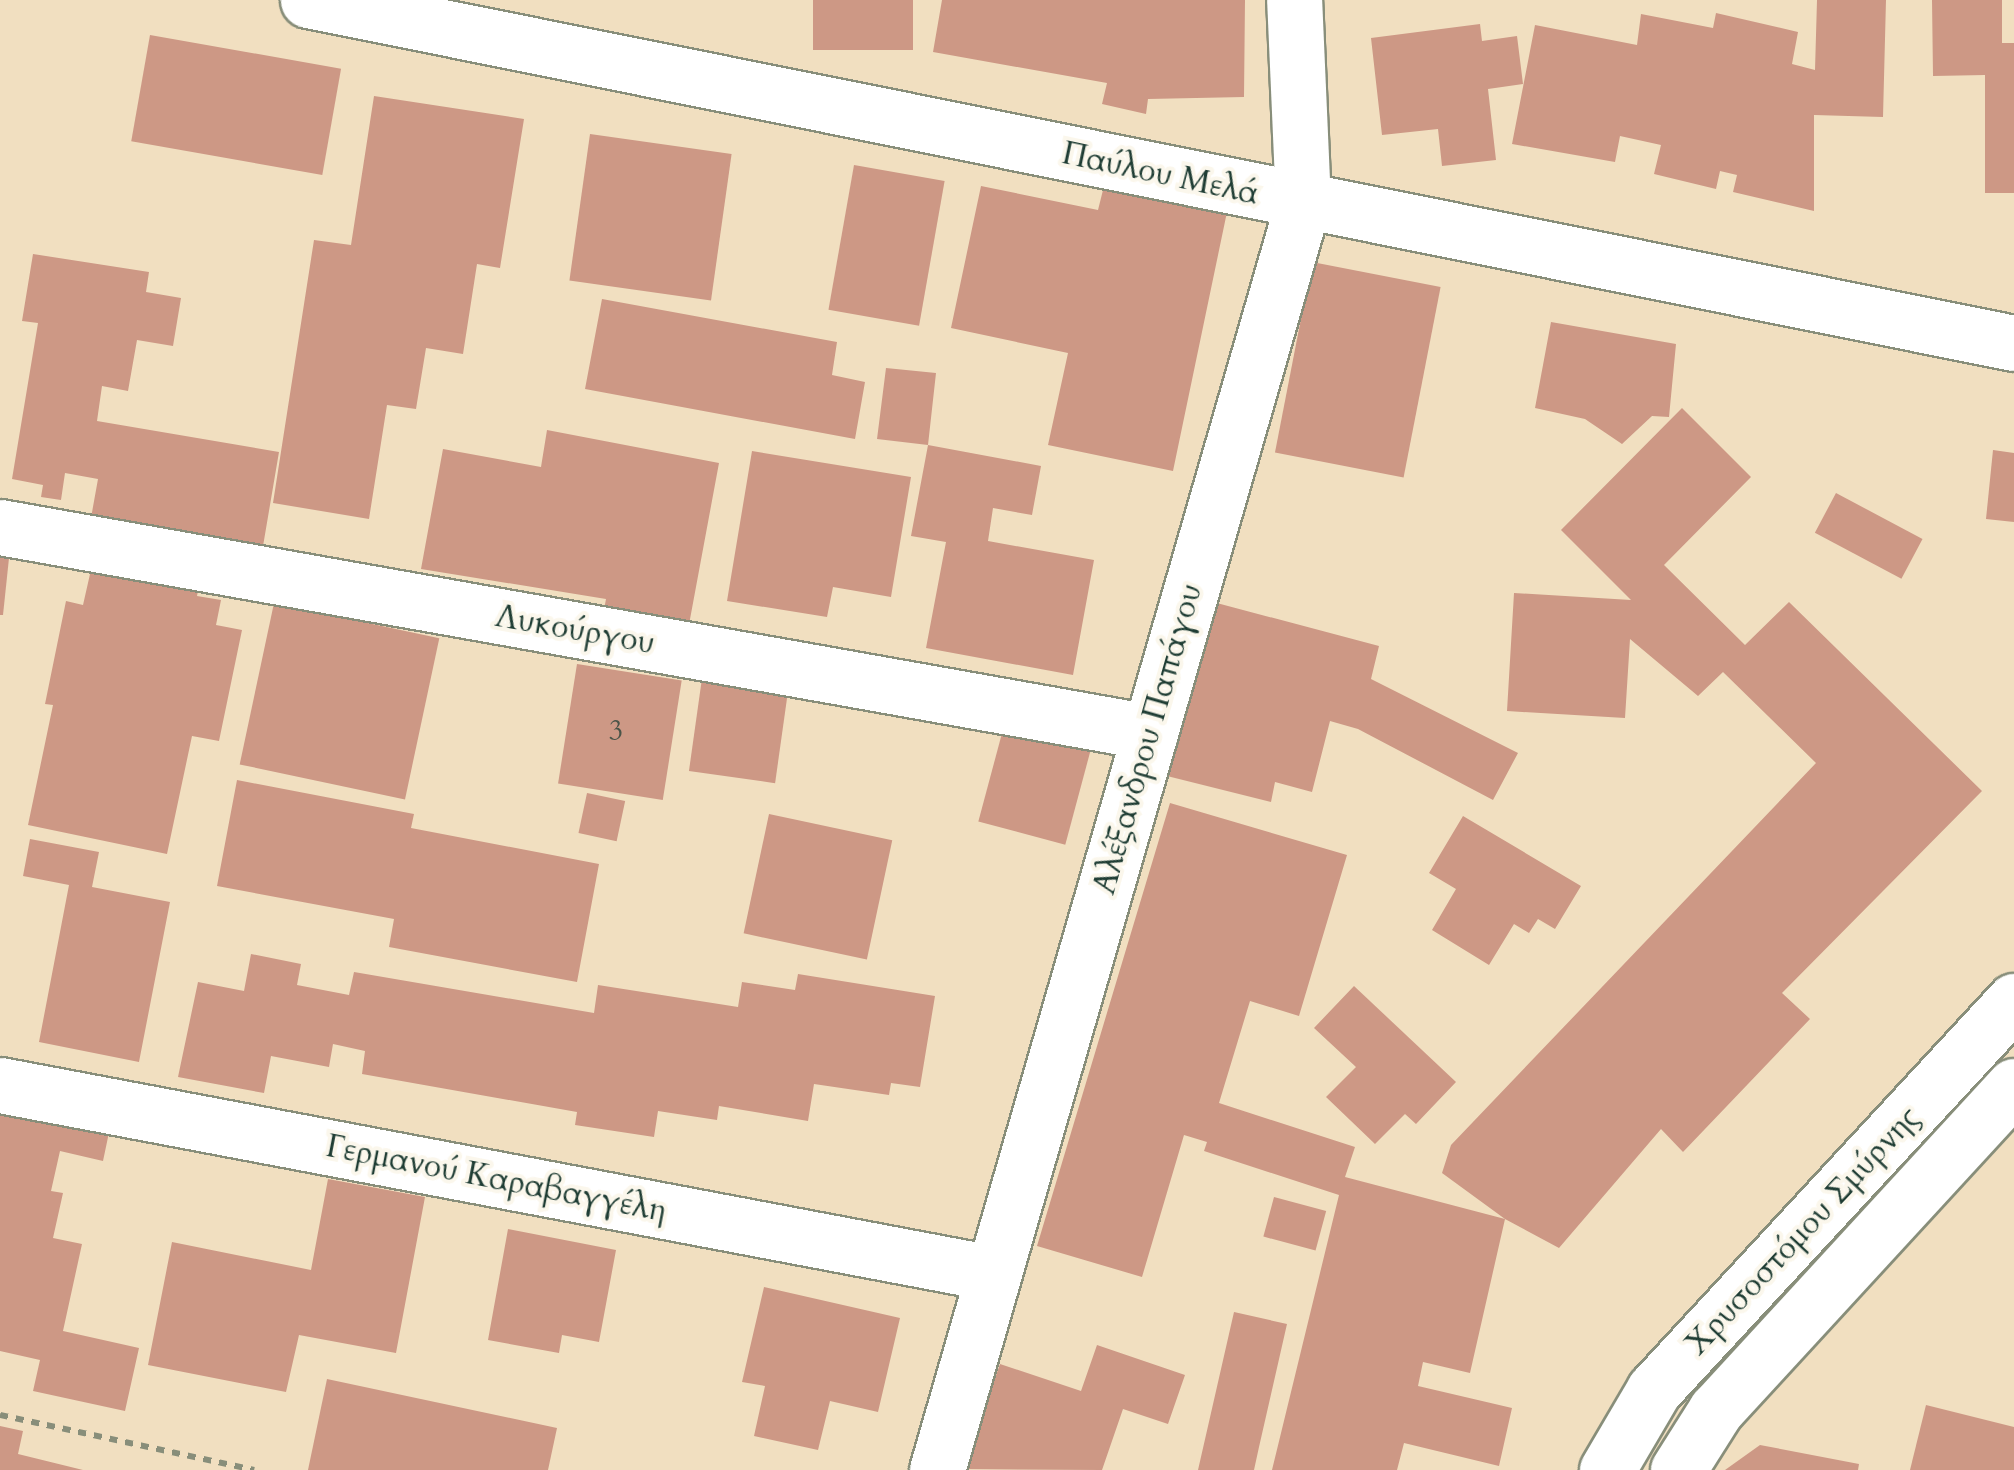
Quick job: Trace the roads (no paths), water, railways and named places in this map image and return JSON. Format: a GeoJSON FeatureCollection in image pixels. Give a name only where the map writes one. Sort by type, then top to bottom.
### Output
{"type":"FeatureCollection","features":[{"type":"Feature","properties":{"kind":"street","name":"Παύλου Μελά"},"geometry":{"type":"LineString","coordinates":[[308,0],[2014,343]]}},
{"type":"Feature","properties":{"kind":"street","name":"Αλέξανδρου Παπάγου"},"geometry":{"type":"LineString","coordinates":[[938,1470],[1303,203],[1294,0]]}},
{"type":"Feature","properties":{"kind":"street","name":"Λυκούργου"},"geometry":{"type":"LineString","coordinates":[[0,527],[1150,732]]}},
{"type":"Feature","properties":{"kind":"street","name":"Χρυσοστόμου Σμύρνης"},"geometry":{"type":"LineString","coordinates":[[1607,1470],[1654,1390],[1971,1052],[2014,1001]]}},
{"type":"Feature","properties":{"kind":"street"},"geometry":{"type":"LineString","coordinates":[[1971,1052],[2013,1088]]}},
{"type":"Feature","properties":{"kind":"street","name":"Γερμανού Καραβαγγέλη"},"geometry":{"type":"LineString","coordinates":[[0,1086],[992,1273]]}},
{"type":"Feature","properties":{"kind":"street","name":"Χρυσοστόμου Σμύρνης"},"geometry":{"type":"LineString","coordinates":[[1678,1470],[1716,1410],[2013,1088]]}}]}
